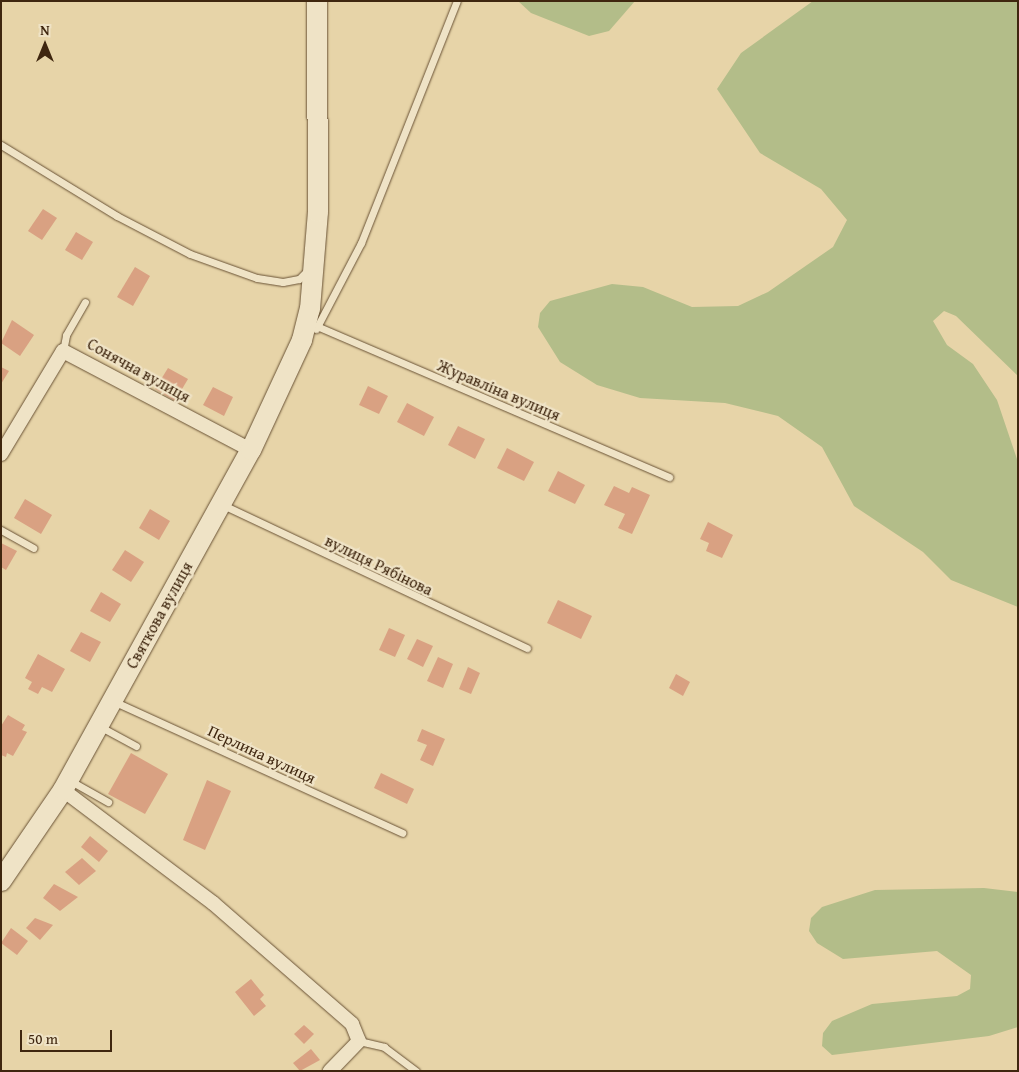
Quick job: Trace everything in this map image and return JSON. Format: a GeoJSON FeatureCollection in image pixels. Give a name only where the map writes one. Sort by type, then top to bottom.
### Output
{"type":"FeatureCollection","features":[{"type":"Feature","properties":{"kind":"main road","name":"Святкова вулиця"},"geometry":{"type":"LineString","coordinates":[[1,881],[66,785],[251,450],[302,340],[310,309],[320,117],[317,1]]}},
{"type":"Feature","properties":{"kind":"street","name":"Сонячна вулиця"},"geometry":{"type":"LineString","coordinates":[[1,454],[63,351],[251,450]]}},
{"type":"Feature","properties":{"kind":"street"},"geometry":{"type":"LineString","coordinates":[[66,785],[214,903],[352,1024],[359,1041],[330,1071]]}},
{"type":"Feature","properties":{"kind":"lane"},"geometry":{"type":"LineString","coordinates":[[302,340],[319,327],[364,234],[457,1]]}},
{"type":"Feature","properties":{"kind":"lane"},"geometry":{"type":"LineString","coordinates":[[1,145],[117,216],[190,254],[257,278],[284,282],[299,279],[312,267]]}},
{"type":"Feature","properties":{"kind":"lane"},"geometry":{"type":"LineString","coordinates":[[63,351],[66,335],[85,302]]}},
{"type":"Feature","properties":{"kind":"lane","name":"Журавліна вулиця"},"geometry":{"type":"LineString","coordinates":[[319,327],[669,477]]}},
{"type":"Feature","properties":{"kind":"lane","name":"вулиця Рябінова"},"geometry":{"type":"LineString","coordinates":[[220,504],[527,648]]}},
{"type":"Feature","properties":{"kind":"lane"},"geometry":{"type":"LineString","coordinates":[[1,530],[33,548]]}},
{"type":"Feature","properties":{"kind":"lane","name":"Перлина вулиця"},"geometry":{"type":"LineString","coordinates":[[112,700],[402,833]]}},
{"type":"Feature","properties":{"kind":"lane"},"geometry":{"type":"LineString","coordinates":[[98,725],[136,746]]}},
{"type":"Feature","properties":{"kind":"lane"},"geometry":{"type":"LineString","coordinates":[[66,785],[108,802]]}},
{"type":"Feature","properties":{"kind":"lane"},"geometry":{"type":"LineString","coordinates":[[359,1041],[384,1047],[416,1071]]}},
{"type":"Feature","properties":{"kind":"green space"},"geometry":{"type":"Polygon","coordinates":[[[518,1],[635,1],[609,31],[589,36],[531,13],[518,1]]]}},
{"type":"Feature","properties":{"kind":"green space"},"geometry":{"type":"Polygon","coordinates":[[[813,1],[1018,1],[1018,376],[956,316],[944,311],[933,321],[947,345],[973,364],[997,400],[1018,462],[1018,607],[951,580],[923,552],[854,506],[822,447],[778,416],[725,403],[640,398],[597,385],[560,362],[538,327],[540,313],[550,301],[612,284],[643,287],[692,307],[738,306],[768,292],[833,247],[847,220],[821,189],[760,153],[717,89],[741,53],[813,1]]]}},
{"type":"Feature","properties":{"kind":"green space"},"geometry":{"type":"Polygon","coordinates":[[[984,888],[1018,892],[1018,1027],[989,1036],[832,1055],[822,1046],[823,1033],[832,1021],[872,1004],[957,996],[970,989],[971,975],[937,951],[843,959],[817,943],[809,931],[811,918],[822,907],[875,890],[984,888]]]}},
{"type":"Feature","properties":{"kind":"building"},"geometry":{"type":"Polygon","coordinates":[[[43,209],[57,218],[42,240],[28,231],[43,209]]]}},
{"type":"Feature","properties":{"kind":"building"},"geometry":{"type":"Polygon","coordinates":[[[76,232],[93,242],[82,260],[65,250],[76,232]]]}},
{"type":"Feature","properties":{"kind":"building"},"geometry":{"type":"Polygon","coordinates":[[[135,267],[150,276],[133,306],[117,297],[135,267]]]}},
{"type":"Feature","properties":{"kind":"building"},"geometry":{"type":"Polygon","coordinates":[[[12,320],[34,335],[20,356],[1,343],[12,320]]]}},
{"type":"Feature","properties":{"kind":"building"},"geometry":{"type":"Polygon","coordinates":[[[1,367],[9,371],[1,384],[1,367]]]}},
{"type":"Feature","properties":{"kind":"building"},"geometry":{"type":"Polygon","coordinates":[[[168,368],[188,379],[175,401],[155,389],[168,368]]]}},
{"type":"Feature","properties":{"kind":"building"},"geometry":{"type":"Polygon","coordinates":[[[368,386],[388,396],[379,414],[359,405],[368,386]]]}},
{"type":"Feature","properties":{"kind":"building"},"geometry":{"type":"Polygon","coordinates":[[[213,387],[233,397],[224,416],[203,405],[213,387]]]}},
{"type":"Feature","properties":{"kind":"building"},"geometry":{"type":"Polygon","coordinates":[[[407,403],[434,417],[424,436],[397,422],[407,403]]]}},
{"type":"Feature","properties":{"kind":"building"},"geometry":{"type":"Polygon","coordinates":[[[458,426],[485,439],[475,459],[448,445],[458,426]]]}},
{"type":"Feature","properties":{"kind":"building"},"geometry":{"type":"Polygon","coordinates":[[[507,448],[534,462],[524,481],[497,468],[507,448]]]}},
{"type":"Feature","properties":{"kind":"building"},"geometry":{"type":"Polygon","coordinates":[[[558,471],[585,485],[575,504],[548,491],[558,471]]]}},
{"type":"Feature","properties":{"kind":"building"},"geometry":{"type":"Polygon","coordinates":[[[614,486],[629,493],[632,487],[650,495],[632,534],[618,528],[625,514],[604,505],[614,486]]]}},
{"type":"Feature","properties":{"kind":"building"},"geometry":{"type":"Polygon","coordinates":[[[25,499],[52,515],[41,534],[14,518],[25,499]]]}},
{"type":"Feature","properties":{"kind":"building"},"geometry":{"type":"Polygon","coordinates":[[[150,509],[170,521],[159,540],[139,528],[150,509]]]}},
{"type":"Feature","properties":{"kind":"building"},"geometry":{"type":"Polygon","coordinates":[[[708,522],[733,535],[722,558],[706,551],[709,543],[700,539],[708,522]]]}},
{"type":"Feature","properties":{"kind":"building"},"geometry":{"type":"Polygon","coordinates":[[[1,543],[17,551],[6,570],[1,567],[1,543]]]}},
{"type":"Feature","properties":{"kind":"building"},"geometry":{"type":"Polygon","coordinates":[[[125,550],[144,562],[131,582],[112,570],[125,550]]]}},
{"type":"Feature","properties":{"kind":"building"},"geometry":{"type":"Polygon","coordinates":[[[101,592],[121,604],[110,622],[90,611],[101,592]]]}},
{"type":"Feature","properties":{"kind":"building"},"geometry":{"type":"Polygon","coordinates":[[[558,600],[592,616],[581,639],[547,623],[558,600]]]}},
{"type":"Feature","properties":{"kind":"building"},"geometry":{"type":"Polygon","coordinates":[[[389,628],[405,635],[395,657],[379,650],[389,628]]]}},
{"type":"Feature","properties":{"kind":"building"},"geometry":{"type":"Polygon","coordinates":[[[81,632],[101,642],[90,662],[70,651],[81,632]]]}},
{"type":"Feature","properties":{"kind":"building"},"geometry":{"type":"Polygon","coordinates":[[[417,639],[433,646],[423,667],[407,659],[417,639]]]}},
{"type":"Feature","properties":{"kind":"building"},"geometry":{"type":"Polygon","coordinates":[[[38,654],[65,669],[52,692],[42,687],[38,694],[28,689],[32,682],[25,678],[38,654]]]}},
{"type":"Feature","properties":{"kind":"building"},"geometry":{"type":"Polygon","coordinates":[[[438,657],[453,664],[443,688],[427,681],[438,657]]]}},
{"type":"Feature","properties":{"kind":"building"},"geometry":{"type":"Polygon","coordinates":[[[468,667],[480,673],[471,694],[459,689],[468,667]]]}},
{"type":"Feature","properties":{"kind":"building"},"geometry":{"type":"Polygon","coordinates":[[[676,674],[690,682],[683,696],[669,688],[676,674]]]}},
{"type":"Feature","properties":{"kind":"building"},"geometry":{"type":"Polygon","coordinates":[[[8,715],[25,725],[22,730],[27,732],[13,756],[7,753],[6,757],[1,755],[1,726],[8,715]]]}},
{"type":"Feature","properties":{"kind":"building"},"geometry":{"type":"Polygon","coordinates":[[[422,729],[445,739],[433,766],[420,760],[427,745],[417,741],[422,729]]]}},
{"type":"Feature","properties":{"kind":"building"},"geometry":{"type":"Polygon","coordinates":[[[131,753],[168,774],[145,814],[108,794],[131,753]]]}},
{"type":"Feature","properties":{"kind":"building"},"geometry":{"type":"Polygon","coordinates":[[[381,773],[414,789],[407,804],[374,788],[381,773]]]}},
{"type":"Feature","properties":{"kind":"building"},"geometry":{"type":"Polygon","coordinates":[[[207,780],[231,791],[205,850],[183,840],[207,780]]]}},
{"type":"Feature","properties":{"kind":"building"},"geometry":{"type":"Polygon","coordinates":[[[90,836],[108,851],[99,862],[81,847],[90,836]]]}},
{"type":"Feature","properties":{"kind":"building"},"geometry":{"type":"Polygon","coordinates":[[[82,858],[96,871],[79,885],[65,872],[82,858]]]}},
{"type":"Feature","properties":{"kind":"building"},"geometry":{"type":"Polygon","coordinates":[[[54,884],[78,897],[60,911],[43,898],[54,884]]]}},
{"type":"Feature","properties":{"kind":"building"},"geometry":{"type":"Polygon","coordinates":[[[35,918],[53,925],[40,940],[26,928],[35,918]]]}},
{"type":"Feature","properties":{"kind":"building"},"geometry":{"type":"Polygon","coordinates":[[[11,928],[28,941],[17,955],[1,943],[11,928]]]}},
{"type":"Feature","properties":{"kind":"building"},"geometry":{"type":"Polygon","coordinates":[[[251,979],[264,995],[260,999],[266,1006],[254,1016],[235,992],[251,979]]]}},
{"type":"Feature","properties":{"kind":"building"},"geometry":{"type":"Polygon","coordinates":[[[304,1025],[314,1034],[304,1044],[294,1034],[304,1025]]]}},
{"type":"Feature","properties":{"kind":"building"},"geometry":{"type":"Polygon","coordinates":[[[311,1049],[320,1060],[300,1071],[293,1063],[311,1049]]]}}]}
